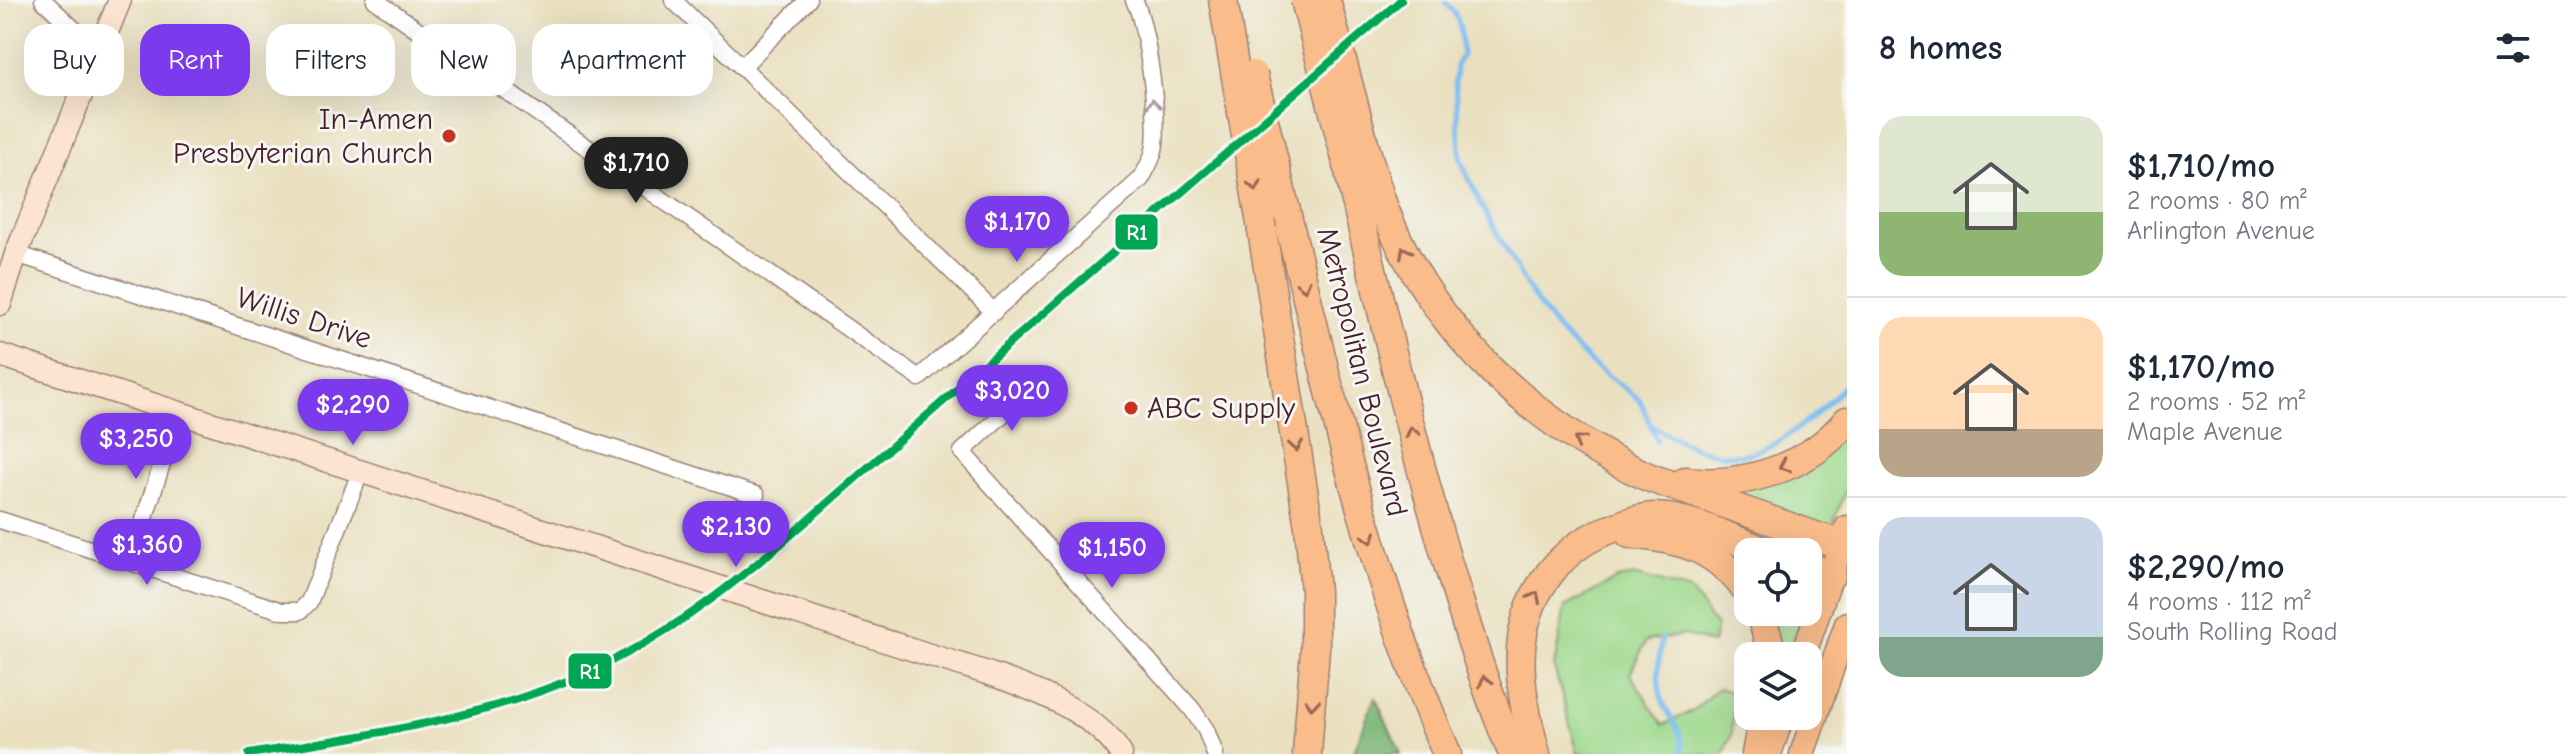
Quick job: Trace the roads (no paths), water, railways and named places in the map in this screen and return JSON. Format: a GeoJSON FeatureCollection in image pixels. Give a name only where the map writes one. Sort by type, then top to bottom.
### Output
{"type":"FeatureCollection","features":[{"type":"Feature","properties":{"kind":"highway"},"geometry":{"type":"LineString","coordinates":[[1223,0],[1238,49],[1262,230],[1309,527],[1315,591],[1314,674],[1307,754]]}},
{"type":"Feature","properties":{"kind":"highway","name":"Metropolitan Boulevard"},"geometry":{"type":"LineString","coordinates":[[1234,0],[1238,49],[1286,211],[1362,512],[1399,633],[1447,754]]}},
{"type":"Feature","properties":{"kind":"highway","name":"Metropolitan Boulevard"},"geometry":{"type":"LineString","coordinates":[[1305,0],[1355,151],[1426,487],[1461,608],[1513,754]]}},
{"type":"Feature","properties":{"kind":"highway"},"geometry":{"type":"LineString","coordinates":[[1326,0],[1355,151],[1400,244],[1444,317],[1473,352],[1550,422],[1582,443],[1648,477],[1845,540]]}},
{"type":"Feature","properties":{"kind":"highway"},"geometry":{"type":"LineString","coordinates":[[1648,477],[1702,483],[1764,475],[1793,463],[1819,447],[1847,421]]}},
{"type":"Feature","properties":{"kind":"highway"},"geometry":{"type":"LineString","coordinates":[[1536,754],[1525,716],[1519,649],[1524,621],[1537,592],[1565,554],[1594,536],[1635,520],[1654,517],[1677,520],[1734,540]]}},
{"type":"Feature","properties":{"kind":"highway"},"geometry":{"type":"LineString","coordinates":[[1594,536],[1654,536],[1700,548],[1734,573]]}},
{"type":"Feature","properties":{"kind":"highway"},"geometry":{"type":"LineString","coordinates":[[1756,754],[1760,730]]}},
{"type":"Feature","properties":{"kind":"main road"},"geometry":{"type":"LineString","coordinates":[[1807,642],[1829,574],[1845,540]]}},
{"type":"Feature","properties":{"kind":"main road"},"geometry":{"type":"LineString","coordinates":[[1802,754],[1847,624]]}},
{"type":"Feature","properties":{"kind":"main road"},"geometry":{"type":"LineString","coordinates":[[1769,754],[1777,730]]}},
{"type":"Feature","properties":{"kind":"street"},"geometry":{"type":"LineString","coordinates":[[43,0],[68,24]]}},
{"type":"Feature","properties":{"kind":"street"},"geometry":{"type":"LineString","coordinates":[[110,24],[120,0]]}},
{"type":"Feature","properties":{"kind":"street"},"geometry":{"type":"LineString","coordinates":[[375,0],[919,378],[1141,179],[1154,152],[1156,133],[1146,32],[1134,0]]}},
{"type":"Feature","properties":{"kind":"street"},"geometry":{"type":"LineString","coordinates":[[673,0],[994,312]]}},
{"type":"Feature","properties":{"kind":"street"},"geometry":{"type":"LineString","coordinates":[[742,67],[808,0]]}},
{"type":"Feature","properties":{"kind":"street"},"geometry":{"type":"LineString","coordinates":[[0,304],[16,254],[80,96]]}},
{"type":"Feature","properties":{"kind":"street","name":"Willis Drive"},"geometry":{"type":"LineString","coordinates":[[16,254],[756,495]]}},
{"type":"Feature","properties":{"kind":"street"},"geometry":{"type":"LineString","coordinates":[[0,355],[979,671],[1050,697],[1098,728],[1121,754]]}},
{"type":"Feature","properties":{"kind":"street"},"geometry":{"type":"LineString","coordinates":[[1034,385],[962,452],[1192,709],[1208,734],[1215,754]]}},
{"type":"Feature","properties":{"kind":"street"},"geometry":{"type":"LineString","coordinates":[[131,561],[178,413]]}},
{"type":"Feature","properties":{"kind":"street"},"geometry":{"type":"LineString","coordinates":[[0,520],[282,611],[300,611],[309,602],[360,473]]}},
{"type":"Feature","properties":{"kind":"waterway"},"geometry":{"type":"LineString","coordinates":[[1446,3],[1460,26],[1462,55],[1456,66],[1455,83],[1461,161],[1480,203],[1531,294],[1556,328],[1591,363],[1640,400],[1657,441]]}},
{"type":"Feature","properties":{"kind":"waterway"},"geometry":{"type":"LineString","coordinates":[[1654,427],[1703,450],[1724,455],[1750,453],[1796,430],[1847,383]]}},
{"type":"Feature","properties":{"kind":"waterway"},"geometry":{"type":"LineString","coordinates":[[1662,639],[1659,689],[1681,737],[1682,754]]}},
{"type":"Feature","properties":{"kind":"railway"},"geometry":{"type":"LineString","coordinates":[[249,754],[396,729],[492,707],[585,673],[630,651],[691,614],[784,541],[1401,0]]}},
{"type":"Feature","properties":{"kind":"place","name":"In-Amen Presbyterian Church"},"geometry":{"type":"Point","coordinates":[449,136]}},
{"type":"Feature","properties":{"kind":"place","name":"ABC Supply"},"geometry":{"type":"Point","coordinates":[1131,408]}}]}
